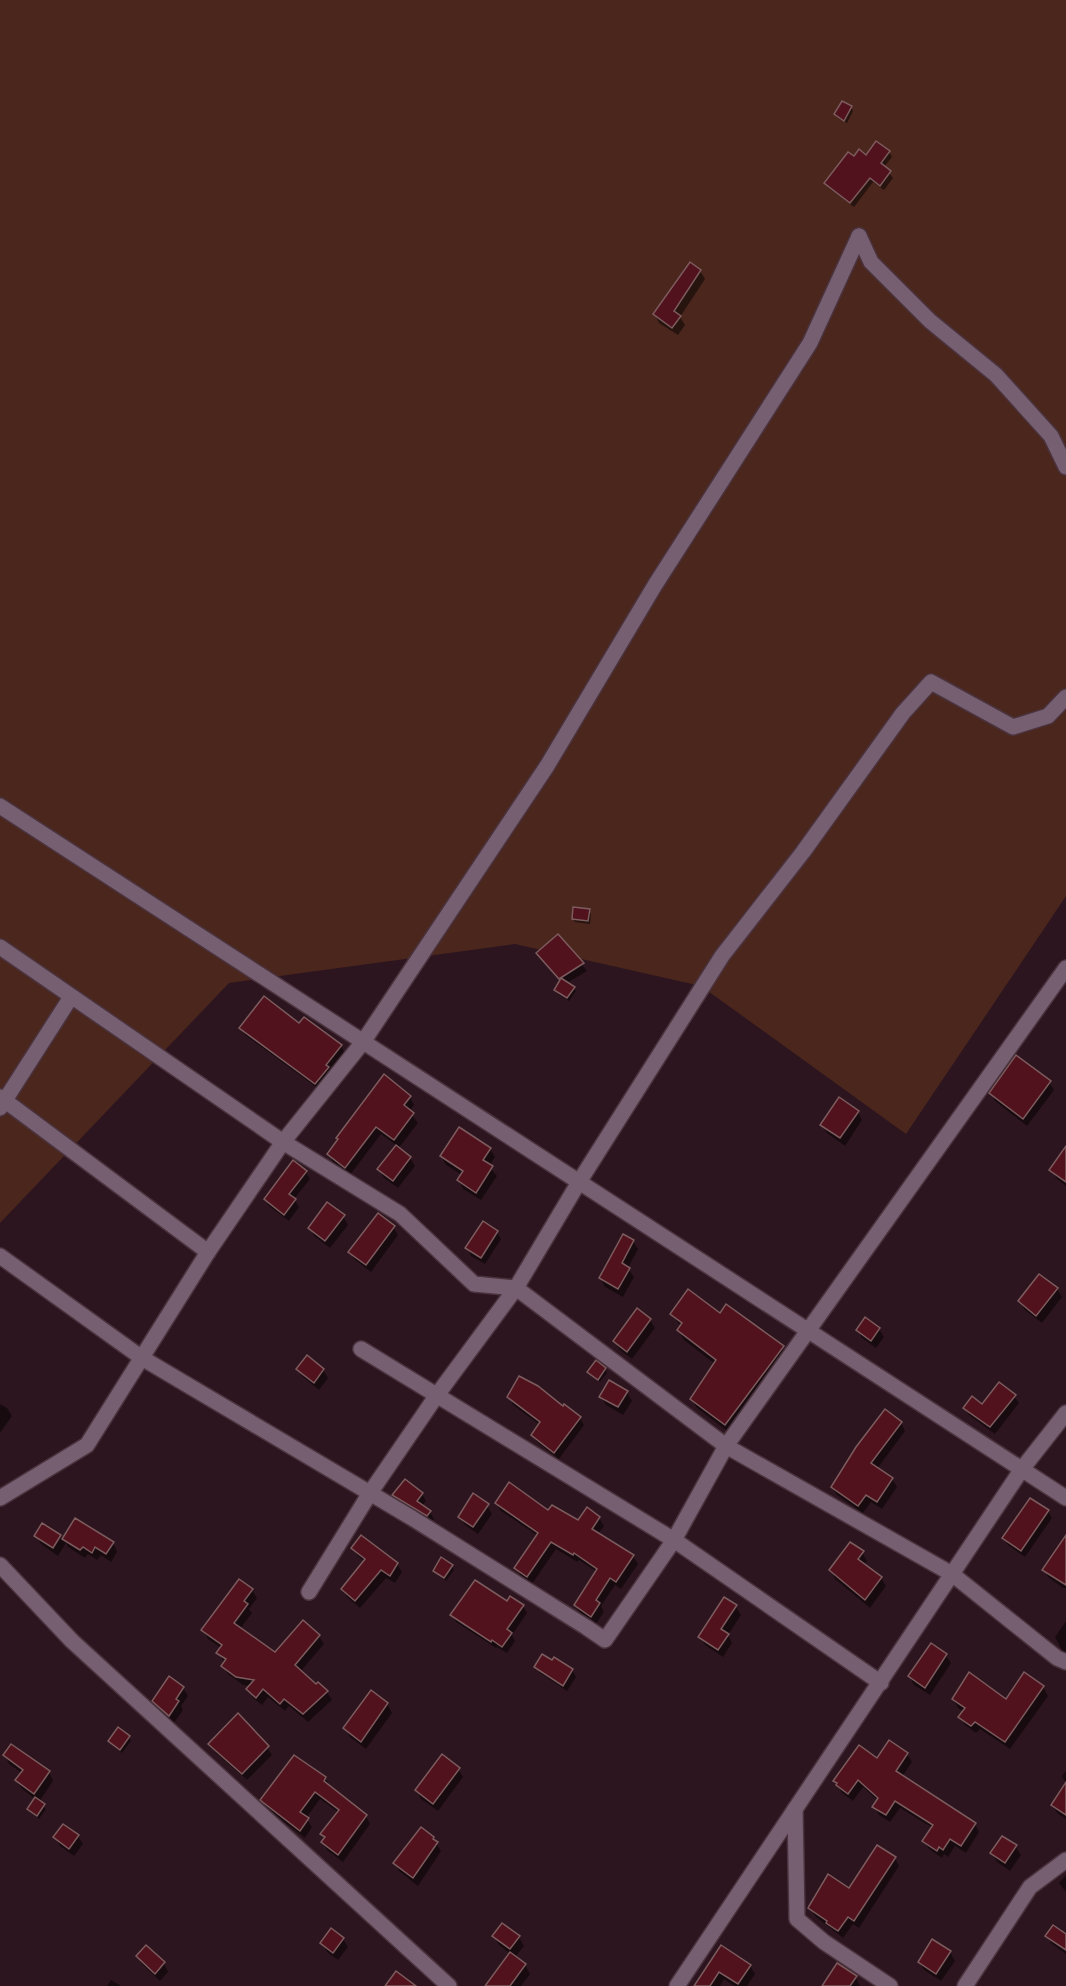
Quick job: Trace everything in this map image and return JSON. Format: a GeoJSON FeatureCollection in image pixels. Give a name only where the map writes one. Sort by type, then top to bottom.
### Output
{"type":"FeatureCollection","features":[{"type":"Feature","properties":{"kind":"street"},"geometry":{"type":"LineString","coordinates":[[0,1498],[87,1445],[208,1252],[283,1142],[363,1042],[547,766],[655,585],[810,343],[859,236],[871,262],[930,321],[1004,383],[1051,436],[1066,467]]}},
{"type":"Feature","properties":{"kind":"street"},"geometry":{"type":"LineString","coordinates":[[309,1592],[370,1493],[437,1395],[516,1288],[579,1182],[722,956],[803,852],[903,713],[931,681],[1013,727],[1048,717],[1066,696]]}},
{"type":"Feature","properties":{"kind":"street"},"geometry":{"type":"LineString","coordinates":[[0,807],[1066,1498]]}},
{"type":"Feature","properties":{"kind":"street"},"geometry":{"type":"LineString","coordinates":[[0,947],[283,1142],[400,1214],[474,1284],[516,1288],[726,1446],[952,1574],[1057,1658],[1066,1662]]}},
{"type":"Feature","properties":{"kind":"street"},"geometry":{"type":"LineString","coordinates":[[0,1256],[142,1358],[370,1493],[605,1640],[674,1540],[726,1446],[1066,968]]}},
{"type":"Feature","properties":{"kind":"street"},"geometry":{"type":"LineString","coordinates":[[70,997],[2,1102],[208,1252]]}},
{"type":"Feature","properties":{"kind":"street"},"geometry":{"type":"LineString","coordinates":[[361,1349],[674,1540],[881,1683]]}},
{"type":"Feature","properties":{"kind":"street"},"geometry":{"type":"LineString","coordinates":[[681,1984],[1022,1469],[1066,1413]]}},
{"type":"Feature","properties":{"kind":"street"},"geometry":{"type":"LineString","coordinates":[[0,1565],[72,1641],[449,1986]]}},
{"type":"Feature","properties":{"kind":"street"},"geometry":{"type":"LineString","coordinates":[[795,1809],[797,1919],[824,1942],[890,1986]]}},
{"type":"Feature","properties":{"kind":"street"},"geometry":{"type":"LineString","coordinates":[[965,1986],[1030,1887],[1066,1860]]}},
{"type":"Feature","properties":{"kind":"shaded area"},"geometry":{"type":"Polygon","coordinates":[[[0,0],[1066,0],[1066,896],[906,1134],[701,986],[515,944],[229,983],[0,1223],[0,0]]]}},
{"type":"Feature","properties":{"kind":"building"},"geometry":{"type":"Polygon","coordinates":[[[842,101],[852,106],[844,121],[834,114],[842,101]]]}},
{"type":"Feature","properties":{"kind":"building"},"geometry":{"type":"Polygon","coordinates":[[[876,141],[890,151],[881,163],[891,171],[880,186],[870,178],[850,203],[824,183],[848,152],[854,156],[859,149],[866,155],[876,141]]]}},
{"type":"Feature","properties":{"kind":"building"},"geometry":{"type":"Polygon","coordinates":[[[690,262],[701,270],[674,311],[681,316],[672,328],[653,314],[690,262]]]}},
{"type":"Feature","properties":{"kind":"building"},"geometry":{"type":"Polygon","coordinates":[[[573,907],[590,909],[588,921],[572,919],[573,907]]]}},
{"type":"Feature","properties":{"kind":"building"},"geometry":{"type":"Polygon","coordinates":[[[558,934],[584,963],[559,979],[536,953],[558,934]]]}},
{"type":"Feature","properties":{"kind":"building"},"geometry":{"type":"Polygon","coordinates":[[[561,978],[575,987],[567,998],[554,990],[561,978]]]}},
{"type":"Feature","properties":{"kind":"building"},"geometry":{"type":"Polygon","coordinates":[[[264,996],[299,1023],[304,1017],[342,1045],[326,1065],[329,1067],[315,1084],[239,1028],[264,996]]]}},
{"type":"Feature","properties":{"kind":"building"},"geometry":{"type":"Polygon","coordinates":[[[1016,1055],[1051,1081],[1023,1119],[989,1093],[1016,1055]]]}},
{"type":"Feature","properties":{"kind":"building"},"geometry":{"type":"Polygon","coordinates":[[[384,1074],[411,1096],[404,1105],[414,1113],[394,1140],[376,1127],[345,1168],[327,1154],[338,1139],[336,1138],[384,1074]]]}},
{"type":"Feature","properties":{"kind":"building"},"geometry":{"type":"Polygon","coordinates":[[[839,1097],[859,1111],[840,1138],[820,1125],[839,1097]]]}},
{"type":"Feature","properties":{"kind":"building"},"geometry":{"type":"Polygon","coordinates":[[[459,1127],[491,1148],[483,1160],[493,1166],[476,1193],[457,1180],[463,1171],[440,1156],[459,1127]]]}},
{"type":"Feature","properties":{"kind":"building"},"geometry":{"type":"Polygon","coordinates":[[[396,1145],[411,1157],[393,1181],[377,1169],[396,1145]]]}},
{"type":"Feature","properties":{"kind":"building"},"geometry":{"type":"Polygon","coordinates":[[[1066,1146],[1066,1182],[1049,1170],[1066,1146]]]}},
{"type":"Feature","properties":{"kind":"building"},"geometry":{"type":"Polygon","coordinates":[[[293,1160],[307,1171],[289,1194],[296,1199],[284,1215],[264,1199],[293,1160]]]}},
{"type":"Feature","properties":{"kind":"building"},"geometry":{"type":"Polygon","coordinates":[[[327,1202],[345,1215],[325,1241],[308,1228],[327,1202]]]}},
{"type":"Feature","properties":{"kind":"building"},"geometry":{"type":"Polygon","coordinates":[[[378,1213],[395,1226],[366,1265],[348,1252],[378,1213]]]}},
{"type":"Feature","properties":{"kind":"building"},"geometry":{"type":"Polygon","coordinates":[[[483,1221],[498,1231],[481,1258],[465,1248],[483,1221]]]}},
{"type":"Feature","properties":{"kind":"building"},"geometry":{"type":"Polygon","coordinates":[[[623,1234],[634,1240],[622,1263],[630,1268],[618,1289],[599,1278],[623,1234]]]}},
{"type":"Feature","properties":{"kind":"building"},"geometry":{"type":"Polygon","coordinates":[[[1039,1274],[1058,1288],[1036,1316],[1018,1301],[1039,1274]]]}},
{"type":"Feature","properties":{"kind":"building"},"geometry":{"type":"Polygon","coordinates":[[[688,1289],[720,1313],[726,1304],[784,1346],[725,1425],[690,1399],[716,1360],[677,1330],[682,1323],[670,1314],[688,1289]]]}},
{"type":"Feature","properties":{"kind":"building"},"geometry":{"type":"Polygon","coordinates":[[[637,1308],[651,1319],[627,1352],[613,1341],[637,1308]]]}},
{"type":"Feature","properties":{"kind":"building"},"geometry":{"type":"Polygon","coordinates":[[[865,1317],[880,1328],[871,1341],[856,1330],[865,1317]]]}},
{"type":"Feature","properties":{"kind":"building"},"geometry":{"type":"Polygon","coordinates":[[[307,1355],[324,1369],[314,1383],[296,1369],[307,1355]]]}},
{"type":"Feature","properties":{"kind":"building"},"geometry":{"type":"Polygon","coordinates":[[[596,1360],[606,1368],[598,1380],[587,1372],[596,1360]]]}},
{"type":"Feature","properties":{"kind":"building"},"geometry":{"type":"Polygon","coordinates":[[[519,1376],[538,1386],[581,1417],[554,1453],[531,1435],[540,1422],[507,1397],[519,1376]]]}},
{"type":"Feature","properties":{"kind":"building"},"geometry":{"type":"Polygon","coordinates":[[[609,1380],[628,1391],[618,1407],[599,1397],[609,1380]]]}},
{"type":"Feature","properties":{"kind":"building"},"geometry":{"type":"Polygon","coordinates":[[[999,1382],[1016,1395],[990,1427],[963,1408],[972,1396],[982,1404],[999,1382]]]}},
{"type":"Feature","properties":{"kind":"building"},"geometry":{"type":"Polygon","coordinates":[[[885,1409],[902,1422],[871,1463],[893,1478],[877,1502],[866,1495],[858,1506],[831,1487],[856,1447],[885,1409]]]}},
{"type":"Feature","properties":{"kind":"building"},"geometry":{"type":"Polygon","coordinates":[[[405,1479],[423,1493],[417,1501],[431,1511],[427,1516],[392,1495],[405,1479]]]}},
{"type":"Feature","properties":{"kind":"building"},"geometry":{"type":"Polygon","coordinates":[[[509,1482],[548,1510],[552,1505],[578,1520],[587,1507],[600,1517],[592,1529],[634,1555],[616,1582],[610,1578],[596,1600],[600,1603],[591,1617],[574,1605],[597,1569],[574,1553],[573,1555],[551,1542],[527,1577],[514,1568],[538,1533],[495,1503],[509,1482]]]}},
{"type":"Feature","properties":{"kind":"building"},"geometry":{"type":"Polygon","coordinates":[[[473,1493],[489,1504],[473,1527],[458,1517],[473,1493]]]}},
{"type":"Feature","properties":{"kind":"building"},"geometry":{"type":"Polygon","coordinates":[[[1030,1498],[1049,1510],[1021,1551],[1002,1538],[1030,1498]]]}},
{"type":"Feature","properties":{"kind":"building"},"geometry":{"type":"Polygon","coordinates":[[[75,1518],[114,1542],[106,1554],[95,1547],[92,1553],[83,1547],[80,1550],[62,1539],[75,1518]]]}},
{"type":"Feature","properties":{"kind":"building"},"geometry":{"type":"Polygon","coordinates":[[[42,1523],[61,1535],[53,1548],[34,1536],[42,1523]]]}},
{"type":"Feature","properties":{"kind":"building"},"geometry":{"type":"Polygon","coordinates":[[[361,1535],[398,1563],[390,1576],[381,1570],[355,1601],[341,1589],[365,1559],[351,1548],[361,1535]]]}},
{"type":"Feature","properties":{"kind":"building"},"geometry":{"type":"Polygon","coordinates":[[[1066,1535],[1066,1585],[1042,1570],[1066,1535]]]}},
{"type":"Feature","properties":{"kind":"building"},"geometry":{"type":"Polygon","coordinates":[[[850,1542],[864,1551],[858,1559],[882,1577],[865,1600],[829,1570],[850,1542]]]}},
{"type":"Feature","properties":{"kind":"building"},"geometry":{"type":"Polygon","coordinates":[[[441,1557],[453,1565],[444,1578],[433,1571],[441,1557]]]}},
{"type":"Feature","properties":{"kind":"building"},"geometry":{"type":"Polygon","coordinates":[[[239,1579],[253,1589],[244,1601],[248,1604],[234,1623],[275,1652],[303,1620],[320,1635],[295,1665],[316,1684],[318,1682],[328,1691],[303,1714],[284,1699],[280,1704],[263,1689],[256,1698],[246,1689],[254,1680],[236,1677],[221,1666],[226,1659],[216,1653],[222,1645],[201,1630],[239,1579]]]}},
{"type":"Feature","properties":{"kind":"building"},"geometry":{"type":"Polygon","coordinates":[[[475,1580],[507,1601],[510,1596],[524,1605],[507,1629],[512,1633],[502,1647],[450,1615],[475,1580]]]}},
{"type":"Feature","properties":{"kind":"building"},"geometry":{"type":"Polygon","coordinates":[[[724,1597],[737,1605],[721,1629],[729,1634],[718,1650],[698,1637],[724,1597]]]}},
{"type":"Feature","properties":{"kind":"building"},"geometry":{"type":"Polygon","coordinates":[[[931,1643],[947,1654],[925,1688],[908,1676],[931,1643]]]}},
{"type":"Feature","properties":{"kind":"building"},"geometry":{"type":"Polygon","coordinates":[[[542,1654],[552,1660],[554,1657],[573,1669],[563,1686],[534,1667],[542,1654]]]}},
{"type":"Feature","properties":{"kind":"building"},"geometry":{"type":"Polygon","coordinates":[[[969,1672],[1006,1699],[1024,1672],[1044,1686],[1005,1742],[975,1722],[971,1726],[958,1717],[965,1708],[952,1699],[969,1672]]]}},
{"type":"Feature","properties":{"kind":"building"},"geometry":{"type":"Polygon","coordinates":[[[169,1676],[184,1687],[176,1699],[179,1701],[169,1716],[152,1701],[169,1676]]]}},
{"type":"Feature","properties":{"kind":"building"},"geometry":{"type":"Polygon","coordinates":[[[371,1690],[388,1703],[361,1742],[343,1728],[371,1690]]]}},
{"type":"Feature","properties":{"kind":"building"},"geometry":{"type":"Polygon","coordinates":[[[238,1713],[269,1746],[242,1774],[208,1744],[238,1713]]]}},
{"type":"Feature","properties":{"kind":"building"},"geometry":{"type":"Polygon","coordinates":[[[118,1727],[130,1736],[120,1750],[108,1741],[118,1727]]]}},
{"type":"Feature","properties":{"kind":"building"},"geometry":{"type":"Polygon","coordinates":[[[889,1740],[908,1753],[896,1771],[976,1823],[961,1846],[950,1839],[943,1850],[939,1847],[937,1851],[922,1841],[933,1825],[895,1801],[886,1815],[872,1807],[878,1798],[858,1780],[848,1794],[833,1781],[859,1745],[877,1758],[889,1740]]]}},
{"type":"Feature","properties":{"kind":"building"},"geometry":{"type":"Polygon","coordinates":[[[11,1744],[50,1771],[34,1794],[15,1780],[23,1770],[3,1755],[11,1744]]]}},
{"type":"Feature","properties":{"kind":"building"},"geometry":{"type":"Polygon","coordinates":[[[442,1754],[460,1768],[433,1804],[415,1790],[442,1754]]]}},
{"type":"Feature","properties":{"kind":"building"},"geometry":{"type":"Polygon","coordinates":[[[294,1755],[326,1777],[324,1781],[367,1815],[338,1855],[321,1842],[325,1837],[320,1834],[339,1810],[315,1792],[300,1812],[309,1818],[300,1831],[260,1800],[294,1755]]]}},
{"type":"Feature","properties":{"kind":"building"},"geometry":{"type":"Polygon","coordinates":[[[1066,1782],[1066,1815],[1051,1805],[1066,1782]]]}},
{"type":"Feature","properties":{"kind":"building"},"geometry":{"type":"Polygon","coordinates":[[[35,1797],[45,1804],[37,1816],[27,1809],[35,1797]]]}},
{"type":"Feature","properties":{"kind":"building"},"geometry":{"type":"Polygon","coordinates":[[[63,1824],[79,1835],[69,1849],[53,1837],[63,1824]]]}},
{"type":"Feature","properties":{"kind":"building"},"geometry":{"type":"Polygon","coordinates":[[[421,1827],[438,1842],[413,1878],[393,1863],[421,1827]]]}},
{"type":"Feature","properties":{"kind":"building"},"geometry":{"type":"Polygon","coordinates":[[[1002,1836],[1017,1845],[1005,1863],[990,1853],[1002,1836]]]}},
{"type":"Feature","properties":{"kind":"building"},"geometry":{"type":"Polygon","coordinates":[[[877,1845],[896,1857],[854,1921],[848,1917],[838,1931],[808,1908],[828,1874],[849,1888],[877,1845]]]}},
{"type":"Feature","properties":{"kind":"building"},"geometry":{"type":"Polygon","coordinates":[[[502,1923],[520,1936],[510,1949],[492,1936],[502,1923]]]}},
{"type":"Feature","properties":{"kind":"building"},"geometry":{"type":"Polygon","coordinates":[[[1053,1925],[1066,1934],[1066,1950],[1045,1936],[1053,1925]]]}},
{"type":"Feature","properties":{"kind":"building"},"geometry":{"type":"Polygon","coordinates":[[[331,1928],[344,1938],[333,1953],[320,1943],[331,1928]]]}},
{"type":"Feature","properties":{"kind":"building"},"geometry":{"type":"Polygon","coordinates":[[[932,1939],[951,1951],[936,1974],[918,1962],[932,1939]]]}},
{"type":"Feature","properties":{"kind":"building"},"geometry":{"type":"Polygon","coordinates":[[[146,1945],[165,1962],[155,1974],[136,1956],[146,1945]]]}},
{"type":"Feature","properties":{"kind":"building"},"geometry":{"type":"Polygon","coordinates":[[[721,1945],[751,1965],[738,1984],[719,1972],[710,1986],[694,1986],[721,1945]]]}},
{"type":"Feature","properties":{"kind":"building"},"geometry":{"type":"Polygon","coordinates":[[[510,1952],[526,1964],[510,1986],[485,1986],[510,1952]]]}},
{"type":"Feature","properties":{"kind":"building"},"geometry":{"type":"Polygon","coordinates":[[[837,1963],[857,1976],[850,1986],[822,1986],[837,1963]]]}},
{"type":"Feature","properties":{"kind":"building"},"geometry":{"type":"Polygon","coordinates":[[[396,1971],[416,1986],[385,1986],[396,1971]]]}}]}
